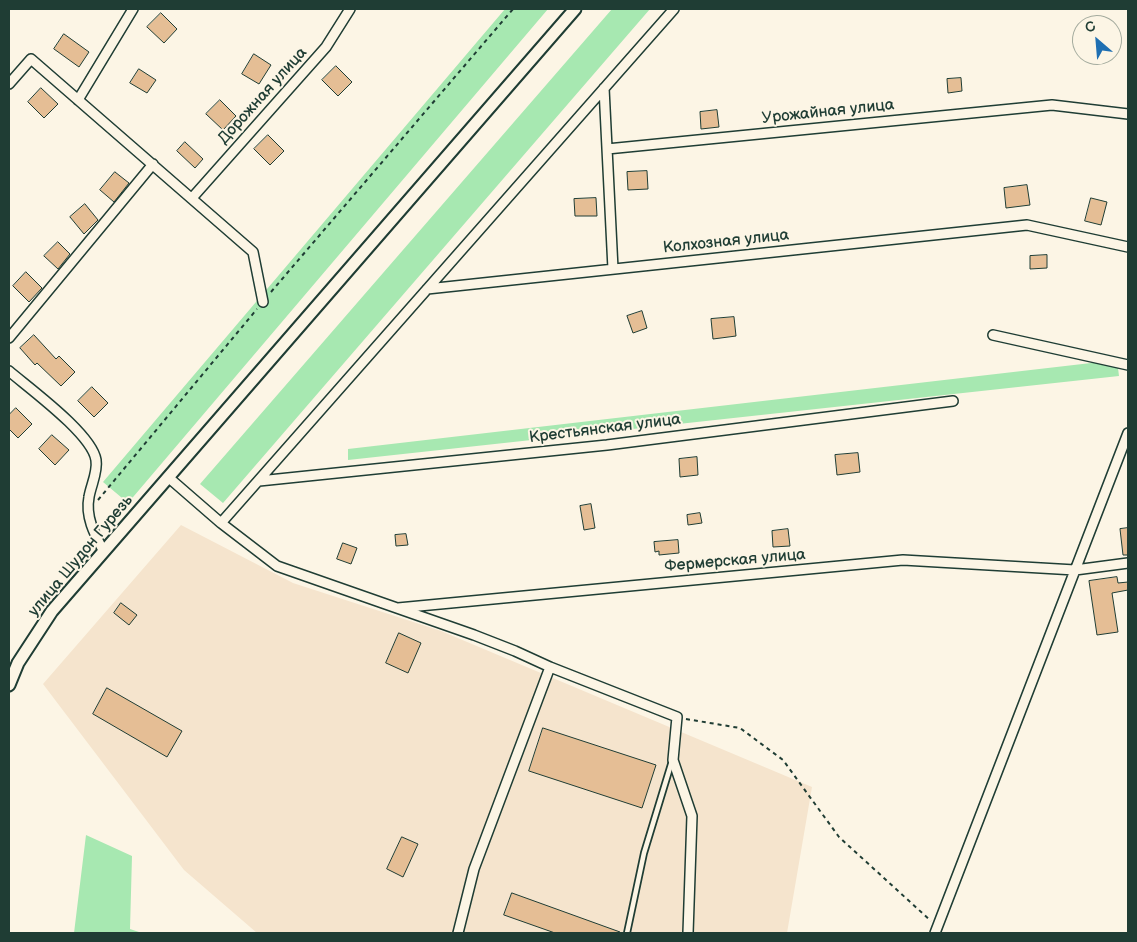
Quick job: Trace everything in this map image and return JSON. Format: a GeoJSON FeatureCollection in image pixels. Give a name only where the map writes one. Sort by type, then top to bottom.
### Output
{"type":"FeatureCollection","features":[{"type":"Feature","properties":{"kind":"street"},"geometry":{"type":"LineString","coordinates":[[78,100],[133,9]]}},
{"type":"Feature","properties":{"kind":"street","name":"Дорожная улица"},"geometry":{"type":"LineString","coordinates":[[192,198],[326,47],[350,9]]}},
{"type":"Feature","properties":{"kind":"street","name":"улица Шудон Гурезь"},"geometry":{"type":"LineString","coordinates":[[9,684],[18,663],[52,611],[575,9]]}},
{"type":"Feature","properties":{"kind":"street"},"geometry":{"type":"LineString","coordinates":[[221,523],[674,9]]}},
{"type":"Feature","properties":{"kind":"street"},"geometry":{"type":"LineString","coordinates":[[9,84],[31,59],[253,252],[263,302]]}},
{"type":"Feature","properties":{"kind":"street"},"geometry":{"type":"LineString","coordinates":[[604,88],[613,269]]}},
{"type":"Feature","properties":{"kind":"street","name":"Урожайная улица"},"geometry":{"type":"LineString","coordinates":[[607,149],[1052,104],[1128,114]]}},
{"type":"Feature","properties":{"kind":"street"},"geometry":{"type":"LineString","coordinates":[[9,338],[153,164]]}},
{"type":"Feature","properties":{"kind":"street","name":"Колхозная улица"},"geometry":{"type":"LineString","coordinates":[[427,289],[1027,225],[1128,247]]}},
{"type":"Feature","properties":{"kind":"street"},"geometry":{"type":"LineString","coordinates":[[993,335],[1128,365]]}},
{"type":"Feature","properties":{"kind":"street"},"geometry":{"type":"LineString","coordinates":[[9,371],[74,427],[93,448],[97,461],[88,512],[94,533],[104,552]]}},
{"type":"Feature","properties":{"kind":"street","name":"Крестьянская улица"},"geometry":{"type":"LineString","coordinates":[[259,481],[607,445],[953,401]]}},
{"type":"Feature","properties":{"kind":"street"},"geometry":{"type":"LineString","coordinates":[[936,930],[1128,433]]}},
{"type":"Feature","properties":{"kind":"street"},"geometry":{"type":"LineString","coordinates":[[168,478],[221,523],[277,566],[474,635],[677,717],[673,760],[692,816],[688,933]]}},
{"type":"Feature","properties":{"kind":"street","name":"Фермерская улица"},"geometry":{"type":"LineString","coordinates":[[398,608],[903,560],[1075,570],[1128,563]]}},
{"type":"Feature","properties":{"kind":"street"},"geometry":{"type":"LineString","coordinates":[[458,933],[474,869],[550,667]]}},
{"type":"Feature","properties":{"kind":"lane"},"geometry":{"type":"LineString","coordinates":[[627,933],[644,853],[673,760]]}},
{"type":"Feature","properties":{"kind":"path"},"geometry":{"type":"LineString","coordinates":[[88,512],[263,302],[513,9]]}},
{"type":"Feature","properties":{"kind":"path"},"geometry":{"type":"LineString","coordinates":[[677,717],[740,728],[783,760],[840,837],[936,930]]}},
{"type":"Feature","properties":{"kind":"shaded area"},"geometry":{"type":"Polygon","coordinates":[[[181,525],[293,583],[441,631],[812,787],[787,933],[257,933],[184,870],[43,684],[181,525]]]}},
{"type":"Feature","properties":{"kind":"green space"},"geometry":{"type":"Polygon","coordinates":[[[505,9],[548,9],[128,503],[103,482],[505,9]]]}},
{"type":"Feature","properties":{"kind":"green space"},"geometry":{"type":"Polygon","coordinates":[[[612,9],[650,9],[223,503],[200,484],[612,9]]]}},
{"type":"Feature","properties":{"kind":"green space"},"geometry":{"type":"Polygon","coordinates":[[[1117,360],[1119,376],[348,460],[348,449],[1117,360]]]}},
{"type":"Feature","properties":{"kind":"green space"},"geometry":{"type":"Polygon","coordinates":[[[86,835],[132,856],[130,929],[142,933],[74,933],[86,835]]]}},
{"type":"Feature","properties":{"kind":"building"},"geometry":{"type":"Polygon","coordinates":[[[161,13],[177,29],[164,43],[147,27],[161,13]]]}},
{"type":"Feature","properties":{"kind":"building"},"geometry":{"type":"Polygon","coordinates":[[[64,34],[89,52],[79,67],[54,49],[64,34]]]}},
{"type":"Feature","properties":{"kind":"building"},"geometry":{"type":"Polygon","coordinates":[[[254,54],[271,65],[259,84],[242,74],[254,54]]]}},
{"type":"Feature","properties":{"kind":"building"},"geometry":{"type":"Polygon","coordinates":[[[336,66],[352,82],[338,96],[322,80],[336,66]]]}},
{"type":"Feature","properties":{"kind":"building"},"geometry":{"type":"Polygon","coordinates":[[[139,69],[156,80],[147,93],[130,83],[139,69]]]}},
{"type":"Feature","properties":{"kind":"building"},"geometry":{"type":"Polygon","coordinates":[[[961,78],[962,91],[948,93],[947,79],[961,78]]]}},
{"type":"Feature","properties":{"kind":"building"},"geometry":{"type":"Polygon","coordinates":[[[41,88],[58,104],[44,118],[28,102],[41,88]]]}},
{"type":"Feature","properties":{"kind":"building"},"geometry":{"type":"Polygon","coordinates":[[[220,100],[236,116],[223,130],[206,114],[220,100]]]}},
{"type":"Feature","properties":{"kind":"building"},"geometry":{"type":"Polygon","coordinates":[[[717,110],[719,127],[701,129],[700,112],[717,110]]]}},
{"type":"Feature","properties":{"kind":"building"},"geometry":{"type":"Polygon","coordinates":[[[268,135],[284,151],[270,165],[254,149],[268,135]]]}},
{"type":"Feature","properties":{"kind":"building"},"geometry":{"type":"Polygon","coordinates":[[[185,142],[203,159],[195,168],[177,151],[185,142]]]}},
{"type":"Feature","properties":{"kind":"building"},"geometry":{"type":"Polygon","coordinates":[[[647,171],[648,189],[628,190],[627,172],[647,171]]]}},
{"type":"Feature","properties":{"kind":"building"},"geometry":{"type":"Polygon","coordinates":[[[115,172],[129,183],[114,202],[100,190],[115,172]]]}},
{"type":"Feature","properties":{"kind":"building"},"geometry":{"type":"Polygon","coordinates":[[[1027,185],[1030,205],[1006,208],[1004,188],[1027,185]]]}},
{"type":"Feature","properties":{"kind":"building"},"geometry":{"type":"Polygon","coordinates":[[[596,198],[597,216],[575,216],[574,199],[596,198]]]}},
{"type":"Feature","properties":{"kind":"building"},"geometry":{"type":"Polygon","coordinates":[[[1091,198],[1107,202],[1101,225],[1085,221],[1091,198]]]}},
{"type":"Feature","properties":{"kind":"building"},"geometry":{"type":"Polygon","coordinates":[[[85,204],[98,220],[84,234],[70,217],[85,204]]]}},
{"type":"Feature","properties":{"kind":"building"},"geometry":{"type":"Polygon","coordinates":[[[58,242],[70,254],[58,269],[44,256],[58,242]]]}},
{"type":"Feature","properties":{"kind":"building"},"geometry":{"type":"Polygon","coordinates":[[[1047,255],[1047,268],[1030,269],[1030,256],[1047,255]]]}},
{"type":"Feature","properties":{"kind":"building"},"geometry":{"type":"Polygon","coordinates":[[[26,272],[42,288],[29,302],[13,286],[26,272]]]}},
{"type":"Feature","properties":{"kind":"building"},"geometry":{"type":"Polygon","coordinates":[[[642,311],[647,328],[633,333],[627,316],[642,311]]]}},
{"type":"Feature","properties":{"kind":"building"},"geometry":{"type":"Polygon","coordinates":[[[734,317],[736,336],[713,339],[711,319],[734,317]]]}},
{"type":"Feature","properties":{"kind":"building"},"geometry":{"type":"Polygon","coordinates":[[[34,335],[56,359],[59,356],[75,372],[61,386],[37,363],[35,365],[20,348],[34,335]]]}},
{"type":"Feature","properties":{"kind":"building"},"geometry":{"type":"Polygon","coordinates":[[[92,387],[108,403],[94,417],[78,401],[92,387]]]}},
{"type":"Feature","properties":{"kind":"building"},"geometry":{"type":"Polygon","coordinates":[[[16,408],[32,424],[18,438],[9,429],[9,415],[16,408]]]}},
{"type":"Feature","properties":{"kind":"building"},"geometry":{"type":"Polygon","coordinates":[[[52,435],[69,450],[55,465],[39,449],[52,435]]]}},
{"type":"Feature","properties":{"kind":"building"},"geometry":{"type":"Polygon","coordinates":[[[858,453],[860,472],[837,475],[835,455],[858,453]]]}},
{"type":"Feature","properties":{"kind":"building"},"geometry":{"type":"Polygon","coordinates":[[[697,457],[698,475],[680,477],[679,459],[697,457]]]}},
{"type":"Feature","properties":{"kind":"building"},"geometry":{"type":"Polygon","coordinates":[[[591,504],[595,528],[584,530],[580,506],[591,504]]]}},
{"type":"Feature","properties":{"kind":"building"},"geometry":{"type":"Polygon","coordinates":[[[700,513],[702,523],[688,525],[687,515],[700,513]]]}},
{"type":"Feature","properties":{"kind":"building"},"geometry":{"type":"Polygon","coordinates":[[[1128,528],[1128,555],[1123,555],[1120,529],[1128,528]]]}},
{"type":"Feature","properties":{"kind":"building"},"geometry":{"type":"Polygon","coordinates":[[[788,529],[790,546],[773,547],[772,531],[788,529]]]}},
{"type":"Feature","properties":{"kind":"building"},"geometry":{"type":"Polygon","coordinates":[[[406,534],[408,545],[396,546],[395,535],[406,534]]]}},
{"type":"Feature","properties":{"kind":"building"},"geometry":{"type":"Polygon","coordinates":[[[678,540],[679,553],[659,555],[659,551],[655,552],[654,542],[678,540]]]}},
{"type":"Feature","properties":{"kind":"building"},"geometry":{"type":"Polygon","coordinates":[[[343,543],[357,548],[351,564],[337,559],[343,543]]]}},
{"type":"Feature","properties":{"kind":"building"},"geometry":{"type":"Polygon","coordinates":[[[1117,577],[1118,583],[1128,582],[1128,590],[1112,593],[1118,632],[1097,635],[1089,581],[1117,577]]]}},
{"type":"Feature","properties":{"kind":"building"},"geometry":{"type":"Polygon","coordinates":[[[121,603],[137,615],[129,625],[114,613],[121,603]]]}},
{"type":"Feature","properties":{"kind":"building"},"geometry":{"type":"Polygon","coordinates":[[[399,633],[421,643],[408,673],[386,663],[399,633]]]}},
{"type":"Feature","properties":{"kind":"building"},"geometry":{"type":"Polygon","coordinates":[[[107,688],[182,731],[167,757],[93,714],[107,688]]]}},
{"type":"Feature","properties":{"kind":"building"},"geometry":{"type":"Polygon","coordinates":[[[543,728],[656,765],[642,808],[529,771],[543,728]]]}},
{"type":"Feature","properties":{"kind":"building"},"geometry":{"type":"Polygon","coordinates":[[[402,837],[418,844],[403,877],[387,869],[402,837]]]}},
{"type":"Feature","properties":{"kind":"building"},"geometry":{"type":"Polygon","coordinates":[[[512,893],[620,933],[555,933],[504,915],[512,893]]]}}]}
